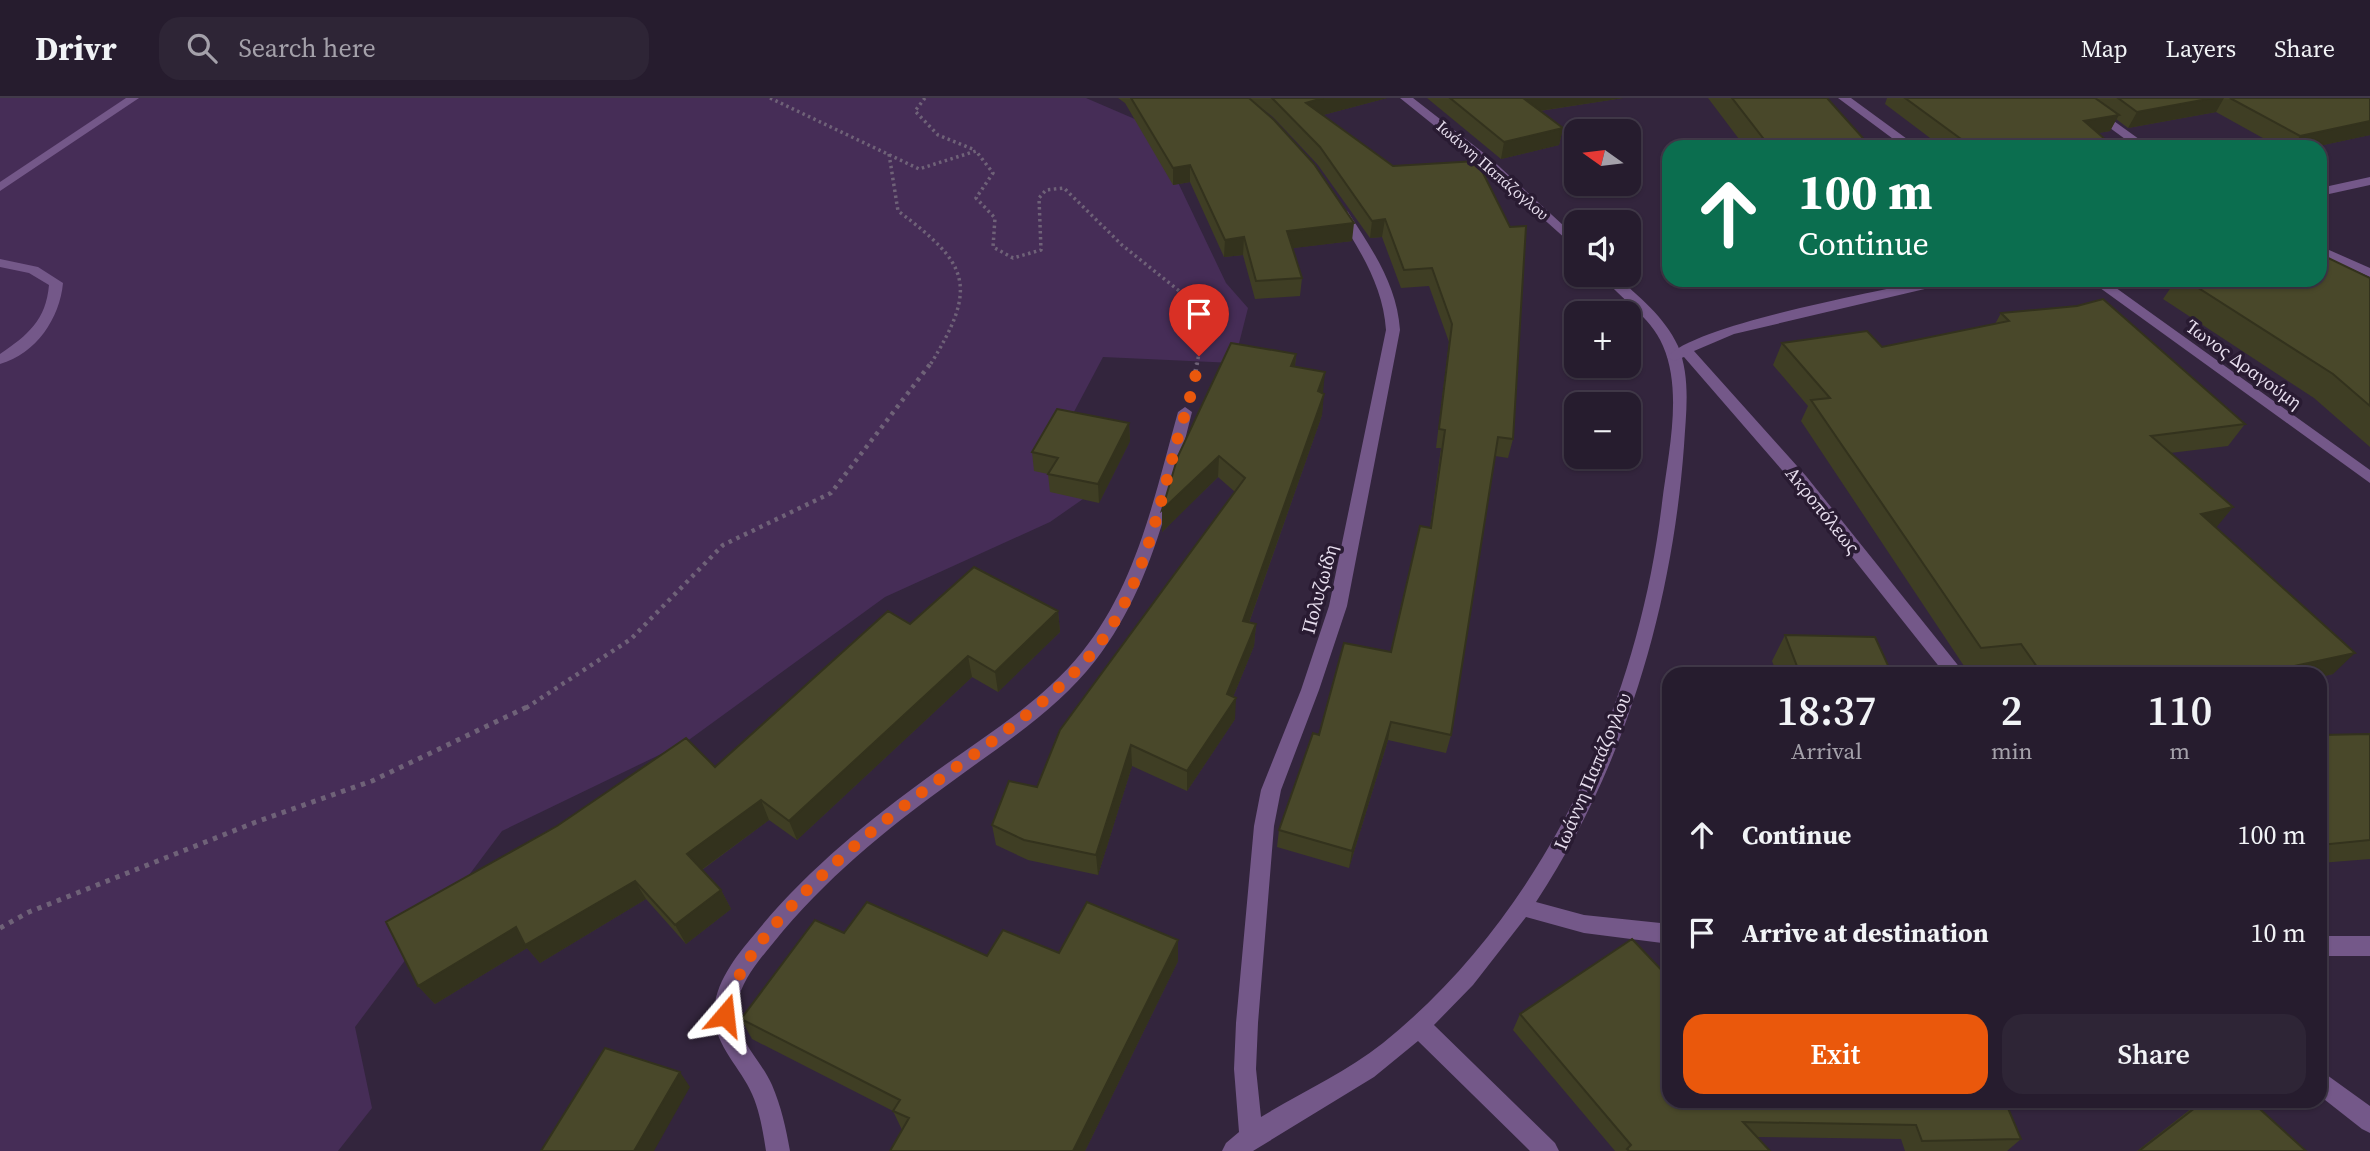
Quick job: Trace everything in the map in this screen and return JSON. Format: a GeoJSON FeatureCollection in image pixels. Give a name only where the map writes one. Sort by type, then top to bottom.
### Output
{"type":"FeatureCollection","features":[{"type":"Feature","properties":{"kind":"street"},"geometry":{"type":"LineString","coordinates":[[0,187],[133,98]]}},
{"type":"Feature","properties":{"kind":"street","name":"Ιωάννη Παπάζογλου"},"geometry":{"type":"LineString","coordinates":[[1406,98],[1486,161],[1564,233]]}},
{"type":"Feature","properties":{"kind":"street"},"geometry":{"type":"LineString","coordinates":[[1843,98],[1902,140]]}},
{"type":"Feature","properties":{"kind":"street"},"geometry":{"type":"LineString","coordinates":[[2075,98],[2134,140]]}},
{"type":"Feature","properties":{"kind":"street"},"geometry":{"type":"LineString","coordinates":[[2327,190],[2370,181]]}},
{"type":"Feature","properties":{"kind":"street","name":"Πολυζωίδη"},"geometry":{"type":"LineString","coordinates":[[1251,1136],[1245,1069],[1264,825],[1271,790],[1321,658],[1341,593],[1392,330],[1392,310],[1387,293],[1333,197]]}},
{"type":"Feature","properties":{"kind":"street"},"geometry":{"type":"LineString","coordinates":[[2327,253],[2370,273]]}},
{"type":"Feature","properties":{"kind":"street"},"geometry":{"type":"LineString","coordinates":[[0,263],[33,270],[56,283],[55,306],[36,334],[0,360]]}},
{"type":"Feature","properties":{"kind":"street","name":"Ιωάννη Παπάζογλου"},"geometry":{"type":"LineString","coordinates":[[1234,1151],[1251,1136],[1368,1068],[1418,1025],[1466,976],[1522,907],[1561,848],[1585,797],[1630,680],[1658,587],[1671,510],[1677,433],[1680,354],[1660,327],[1620,287]]}},
{"type":"Feature","properties":{"kind":"street"},"geometry":{"type":"LineString","coordinates":[[1680,354],[1729,331],[1916,287]]}},
{"type":"Feature","properties":{"kind":"street","name":"Ίωνος Δραγούμη"},"geometry":{"type":"LineString","coordinates":[[2106,287],[2370,478]]}},
{"type":"Feature","properties":{"kind":"street","name":"Ακροπόλεως"},"geometry":{"type":"LineString","coordinates":[[1680,354],[1800,480],[1950,667]]}},
{"type":"Feature","properties":{"kind":"street"},"geometry":{"type":"LineString","coordinates":[[778,1151],[761,1087],[729,1033],[725,1015],[730,991],[743,965],[809,887],[854,846],[1030,712],[1087,660],[1113,625],[1140,567],[1185,412]]}},
{"type":"Feature","properties":{"kind":"street"},"geometry":{"type":"LineString","coordinates":[[1522,907],[1584,923],[1662,933]]}},
{"type":"Feature","properties":{"kind":"street"},"geometry":{"type":"LineString","coordinates":[[2327,946],[2370,946]]}},
{"type":"Feature","properties":{"kind":"street"},"geometry":{"type":"LineString","coordinates":[[1418,1025],[1547,1151]]}},
{"type":"Feature","properties":{"kind":"street"},"geometry":{"type":"LineString","coordinates":[[2327,1087],[2370,1121]]}},
{"type":"Feature","properties":{"kind":"path"},"geometry":{"type":"LineString","coordinates":[[770,98],[919,169],[976,150]]}},
{"type":"Feature","properties":{"kind":"path"},"geometry":{"type":"LineString","coordinates":[[925,98],[915,111],[938,135],[976,150],[993,173],[976,198],[995,218],[993,247],[1013,258],[1041,250],[1039,198],[1046,190],[1064,188],[1122,245],[1198,306],[1202,320],[1201,339],[1196,373],[1185,412]]}},
{"type":"Feature","properties":{"kind":"path"},"geometry":{"type":"LineString","coordinates":[[0,928],[29,912],[243,827],[372,781],[517,714],[631,639],[723,545],[831,493],[916,386],[943,345],[962,298],[956,265],[938,242],[898,211],[889,153]]}},
{"type":"Feature","properties":{"kind":"shaded area"},"geometry":{"type":"Polygon","coordinates":[[[0,98],[1086,98],[1151,126],[1226,283],[1248,308],[1234,363],[1103,357],[1049,459],[1106,483],[1050,522],[885,597],[686,742],[502,831],[355,1027],[372,1108],[338,1151],[0,1151],[0,98]]]}},
{"type":"Feature","properties":{"kind":"building"},"geometry":{"type":"Polygon","coordinates":[[[1131,98],[1249,98],[1274,120],[1314,164],[1354,223],[1287,231],[1302,278],[1256,281],[1244,237],[1225,240],[1190,165],[1173,168],[1131,98]]]}},
{"type":"Feature","properties":{"kind":"building"},"geometry":{"type":"Polygon","coordinates":[[[1272,98],[1323,98],[1306,103],[1393,166],[1477,161],[1510,227],[1526,226],[1513,439],[1498,437],[1451,735],[1391,722],[1352,851],[1279,830],[1313,733],[1319,735],[1344,643],[1391,652],[1420,526],[1431,528],[1445,430],[1439,429],[1452,324],[1432,268],[1404,270],[1385,219],[1372,221],[1320,147],[1272,98]]]}},
{"type":"Feature","properties":{"kind":"building"},"geometry":{"type":"Polygon","coordinates":[[[1450,98],[1523,98],[1563,128],[1504,142],[1450,98]]]}},
{"type":"Feature","properties":{"kind":"building"},"geometry":{"type":"Polygon","coordinates":[[[1732,98],[1827,98],[1865,140],[1765,140],[1732,98]]]}},
{"type":"Feature","properties":{"kind":"building"},"geometry":{"type":"Polygon","coordinates":[[[1905,98],[2095,98],[2119,115],[2084,121],[2106,140],[1962,140],[1905,98]]]}},
{"type":"Feature","properties":{"kind":"building"},"geometry":{"type":"Polygon","coordinates":[[[2118,98],[2213,98],[2137,112],[2118,98]]]}},
{"type":"Feature","properties":{"kind":"building"},"geometry":{"type":"Polygon","coordinates":[[[2230,98],[2370,98],[2370,121],[2300,136],[2230,98]]]}},
{"type":"Feature","properties":{"kind":"building"},"geometry":{"type":"Polygon","coordinates":[[[2327,257],[2370,278],[2370,406],[2333,374],[2197,287],[2327,287],[2327,257]]]}},
{"type":"Feature","properties":{"kind":"building"},"geometry":{"type":"Polygon","coordinates":[[[2103,299],[2245,424],[2151,436],[2233,507],[2201,514],[2355,653],[2290,667],[2037,667],[2021,644],[1981,648],[1811,400],[1830,398],[1782,343],[1867,331],[1882,347],[2009,321],[2001,313],[2077,306],[2103,299]]]}},
{"type":"Feature","properties":{"kind":"building"},"geometry":{"type":"Polygon","coordinates":[[[1231,343],[1296,354],[1291,366],[1325,372],[1318,391],[1324,394],[1243,621],[1256,624],[1227,694],[1236,698],[1187,771],[1131,745],[1096,855],[1024,840],[992,825],[1009,781],[1037,787],[1060,730],[1245,478],[1219,456],[1162,510],[1178,456],[1231,343]]]}},
{"type":"Feature","properties":{"kind":"building"},"geometry":{"type":"Polygon","coordinates":[[[1057,409],[1129,423],[1098,484],[1048,474],[1058,458],[1032,452],[1057,409]]]}},
{"type":"Feature","properties":{"kind":"building"},"geometry":{"type":"Polygon","coordinates":[[[974,567],[1058,611],[995,672],[968,656],[789,821],[761,800],[687,854],[721,890],[675,925],[635,881],[525,945],[516,927],[418,986],[386,922],[557,826],[686,738],[715,767],[888,611],[910,624],[974,567]]]}},
{"type":"Feature","properties":{"kind":"building"},"geometry":{"type":"Polygon","coordinates":[[[1785,635],[1875,637],[1889,667],[1797,667],[1785,635]]]}},
{"type":"Feature","properties":{"kind":"building"},"geometry":{"type":"Polygon","coordinates":[[[2370,734],[2370,840],[2327,844],[2327,735],[2370,734]]]}},
{"type":"Feature","properties":{"kind":"building"},"geometry":{"type":"Polygon","coordinates":[[[867,902],[987,956],[1003,930],[1059,953],[1087,902],[1178,940],[1073,1151],[890,1151],[909,1118],[893,1111],[900,1100],[741,1019],[815,920],[844,933],[867,902]]]}},
{"type":"Feature","properties":{"kind":"building"},"geometry":{"type":"Polygon","coordinates":[[[1632,939],[1662,971],[1662,1108],[2008,1108],[2021,1139],[1922,1141],[1916,1125],[1743,1122],[1770,1151],[1629,1151],[1627,1149],[1631,1145],[1520,1014],[1632,939]]]}},
{"type":"Feature","properties":{"kind":"building"},"geometry":{"type":"Polygon","coordinates":[[[605,1048],[680,1072],[634,1151],[541,1151],[605,1048]]]}},
{"type":"Feature","properties":{"kind":"building"},"geometry":{"type":"Polygon","coordinates":[[[2195,1108],[2259,1108],[2306,1151],[2139,1151],[2195,1108]]]}},
{"type":"Feature","properties":{"kind":"route"},"geometry":{"type":"LineString","coordinates":[[725,1015],[730,991],[743,965],[809,887],[854,846],[1030,712],[1087,660],[1113,625],[1140,567],[1170,468],[1199,356]]}}]}
